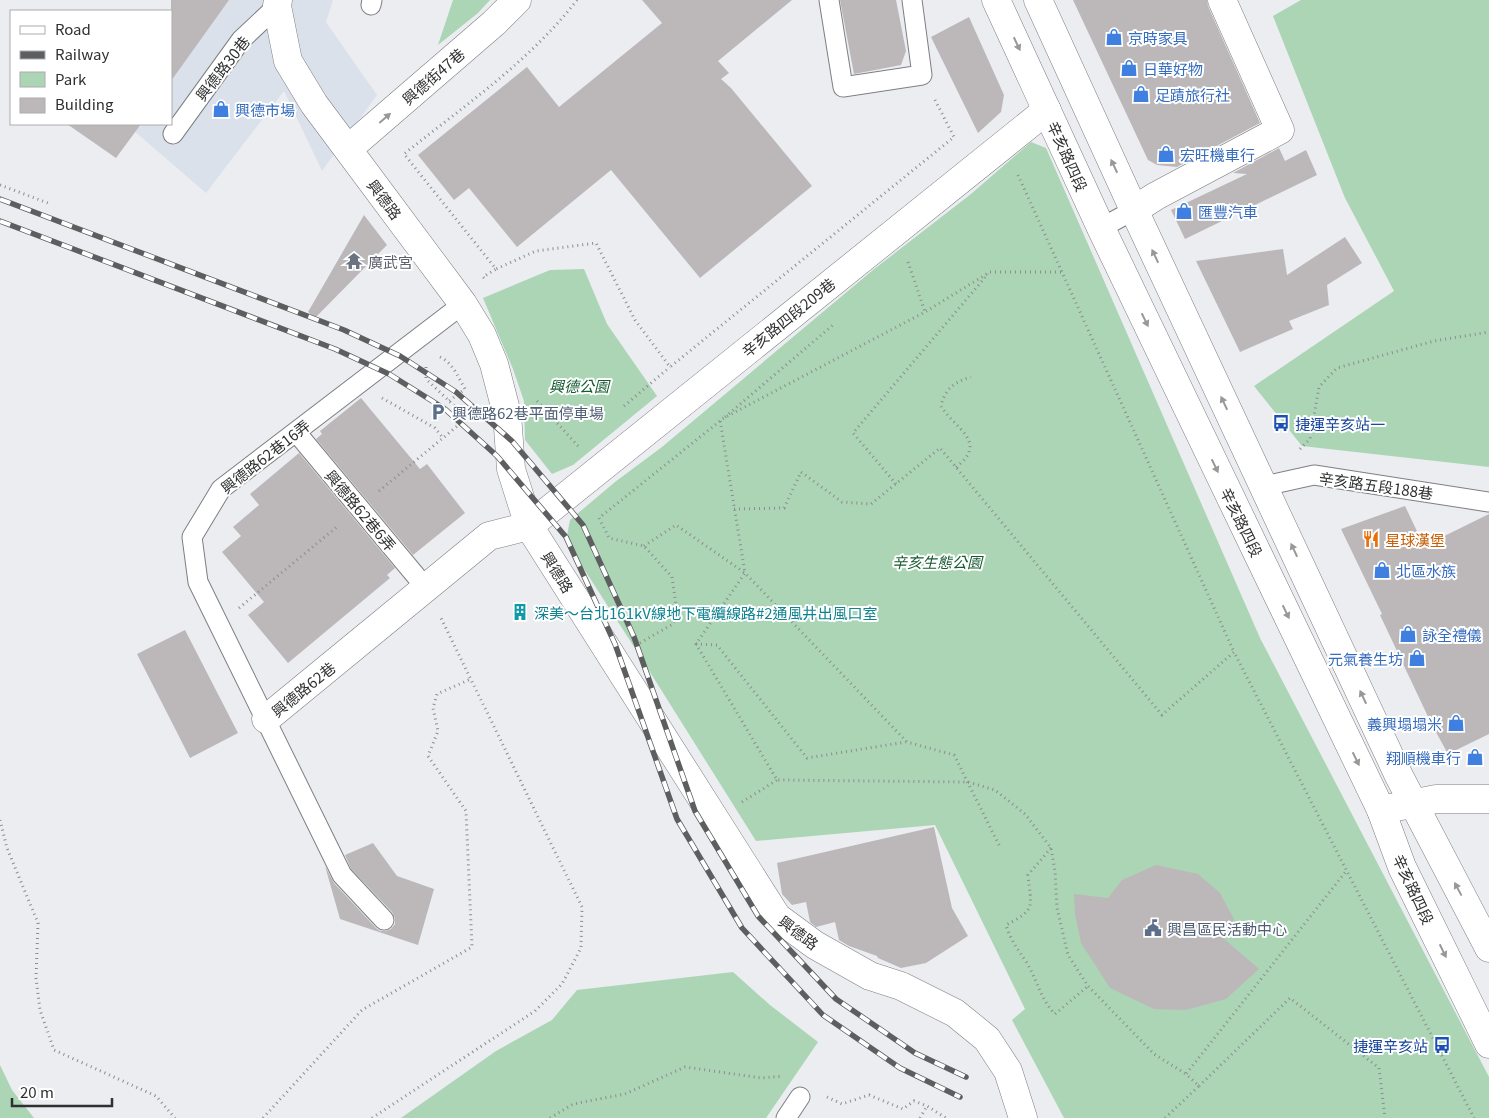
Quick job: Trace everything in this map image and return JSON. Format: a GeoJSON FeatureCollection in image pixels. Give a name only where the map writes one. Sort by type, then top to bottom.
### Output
{"type":"FeatureCollection","features":[{"type":"Feature","properties":{"kind":"street","name":"興德街47巷"},"geometry":{"type":"LineString","coordinates":[[348,149],[494,23],[517,0]]}},
{"type":"Feature","properties":{"kind":"street","name":"辛亥路四段"},"geometry":{"type":"LineString","coordinates":[[996,0],[1101,228],[1381,810],[1402,867],[1489,1044]]}},
{"type":"Feature","properties":{"kind":"street"},"geometry":{"type":"LineString","coordinates":[[1038,0],[1134,210],[1399,776],[1489,948]]}},
{"type":"Feature","properties":{"kind":"street"},"geometry":{"type":"LineString","coordinates":[[1134,210],[1156,196],[1280,130],[1222,0]]}},
{"type":"Feature","properties":{"kind":"street","name":"興德路"},"geometry":{"type":"LineString","coordinates":[[278,3],[288,62],[314,104],[463,304],[482,335],[494,364],[507,414],[511,469],[528,526],[777,917],[815,945],[870,976],[901,986],[955,1013],[987,1039],[1008,1070],[1023,1118]]}},
{"type":"Feature","properties":{"kind":"street","name":"辛亥路四段209巷"},"geometry":{"type":"LineString","coordinates":[[528,526],[1047,110]]}},
{"type":"Feature","properties":{"kind":"street","name":"興德路62巷"},"geometry":{"type":"LineString","coordinates":[[266,720],[489,536],[528,526]]}},
{"type":"Feature","properties":{"kind":"street"},"geometry":{"type":"LineString","coordinates":[[1381,810],[1436,799],[1489,799]]}},
{"type":"Feature","properties":{"kind":"lane"},"geometry":{"type":"LineString","coordinates":[[828,0],[843,87],[922,75],[912,0]]}},
{"type":"Feature","properties":{"kind":"lane","name":"興德路30巷"},"geometry":{"type":"LineString","coordinates":[[173,134],[241,40],[278,3]]}},
{"type":"Feature","properties":{"kind":"lane"},"geometry":{"type":"LineString","coordinates":[[1101,228],[1134,210]]}},
{"type":"Feature","properties":{"kind":"lane","name":"興德路62巷16弄"},"geometry":{"type":"LineString","coordinates":[[266,720],[198,582],[192,537],[221,489],[463,304]]}},
{"type":"Feature","properties":{"kind":"lane","name":"興德路62巷6弄"},"geometry":{"type":"LineString","coordinates":[[296,432],[426,588]]}},
{"type":"Feature","properties":{"kind":"lane","name":"辛亥路五段188巷"},"geometry":{"type":"LineString","coordinates":[[1264,486],[1314,475],[1489,502]]}},
{"type":"Feature","properties":{"kind":"lane","name":"興德路62巷"},"geometry":{"type":"LineString","coordinates":[[266,720],[342,875],[384,920]]}},
{"type":"Feature","properties":{"kind":"lane"},"geometry":{"type":"LineString","coordinates":[[786,1118],[800,1097]]}},
{"type":"Feature","properties":{"kind":"path"},"geometry":{"type":"LineString","coordinates":[[496,269],[404,154],[524,57],[568,12],[577,0]]}},
{"type":"Feature","properties":{"kind":"path"},"geometry":{"type":"LineString","coordinates":[[620,410],[670,367],[954,137],[934,98],[925,98]]}},
{"type":"Feature","properties":{"kind":"path"},"geometry":{"type":"LineString","coordinates":[[1016,171],[1234,652],[1474,1118]]}},
{"type":"Feature","properties":{"kind":"path"},"geometry":{"type":"LineString","coordinates":[[0,185],[48,203]]}},
{"type":"Feature","properties":{"kind":"path"},"geometry":{"type":"LineString","coordinates":[[488,284],[483,277],[536,251],[596,243],[635,320],[670,367]]}},
{"type":"Feature","properties":{"kind":"path"},"geometry":{"type":"LineString","coordinates":[[915,256],[908,262],[924,312]]}},
{"type":"Feature","properties":{"kind":"path"},"geometry":{"type":"LineString","coordinates":[[720,420],[924,312],[990,272],[1061,272]]}},
{"type":"Feature","properties":{"kind":"path"},"geometry":{"type":"LineString","coordinates":[[896,484],[853,433],[990,272]]}},
{"type":"Feature","properties":{"kind":"path"},"geometry":{"type":"LineString","coordinates":[[612,658],[673,624],[677,612],[672,577],[644,546],[608,538],[600,518],[840,319]]}},
{"type":"Feature","properties":{"kind":"path"},"geometry":{"type":"LineString","coordinates":[[428,331],[426,379],[467,418]]}},
{"type":"Feature","properties":{"kind":"path"},"geometry":{"type":"LineString","coordinates":[[1297,452],[1310,439],[1319,387],[1337,368],[1434,341],[1489,332]]}},
{"type":"Feature","properties":{"kind":"path"},"geometry":{"type":"LineString","coordinates":[[427,351],[444,359],[454,368],[464,390],[449,401]]}},
{"type":"Feature","properties":{"kind":"path"},"geometry":{"type":"LineString","coordinates":[[956,467],[966,459],[970,451],[971,442],[941,406],[946,391],[952,385],[959,380],[971,377]]}},
{"type":"Feature","properties":{"kind":"path"},"geometry":{"type":"LineString","coordinates":[[358,384],[435,428],[443,438]]}},
{"type":"Feature","properties":{"kind":"path"},"geometry":{"type":"LineString","coordinates":[[536,400],[578,446],[585,440]]}},
{"type":"Feature","properties":{"kind":"path"},"geometry":{"type":"LineString","coordinates":[[696,644],[745,574],[720,420]]}},
{"type":"Feature","properties":{"kind":"path"},"geometry":{"type":"LineString","coordinates":[[734,509],[784,508],[800,472],[842,502],[871,504],[940,448],[1162,715],[1234,652]]}},
{"type":"Feature","properties":{"kind":"path"},"geometry":{"type":"LineString","coordinates":[[644,546],[676,525],[745,574],[907,742]]}},
{"type":"Feature","properties":{"kind":"path"},"geometry":{"type":"LineString","coordinates":[[372,1118],[534,1011],[562,984],[581,948],[582,907],[426,588]]}},
{"type":"Feature","properties":{"kind":"path"},"geometry":{"type":"LineString","coordinates":[[696,644],[717,645],[807,758],[907,742],[954,754],[1000,847]]}},
{"type":"Feature","properties":{"kind":"path"},"geometry":{"type":"LineString","coordinates":[[696,644],[777,780]]}},
{"type":"Feature","properties":{"kind":"path"},"geometry":{"type":"LineString","coordinates":[[263,1118],[362,1010],[472,946],[466,811],[428,756],[438,731],[433,708],[437,694],[471,679]]}},
{"type":"Feature","properties":{"kind":"path"},"geometry":{"type":"LineString","coordinates":[[715,819],[777,780],[968,782],[995,790],[1025,814],[1051,848],[1055,871],[1057,908],[1068,955],[1088,986],[1154,1054],[1186,1074],[1199,1086]]}},
{"type":"Feature","properties":{"kind":"path"},"geometry":{"type":"LineString","coordinates":[[0,820],[7,848],[38,923],[36,978],[40,1010],[54,1050],[156,1096],[175,1118]]}},
{"type":"Feature","properties":{"kind":"path"},"geometry":{"type":"LineString","coordinates":[[1051,848],[1028,875],[1030,906],[1024,916],[1006,926],[1010,939],[1027,963],[1048,1007],[1055,1014],[1088,986]]}},
{"type":"Feature","properties":{"kind":"path"},"geometry":{"type":"LineString","coordinates":[[1186,1074],[1346,870]]}},
{"type":"Feature","properties":{"kind":"path"},"geometry":{"type":"LineString","coordinates":[[1166,1118],[1290,998],[1379,1068],[1385,1118]]}},
{"type":"Feature","properties":{"kind":"path"},"geometry":{"type":"LineString","coordinates":[[550,1118],[573,1104],[625,1094],[685,1067],[762,1078],[800,1075],[802,1081],[800,1097],[809,1095],[826,1097],[842,1104],[869,1095],[903,1109],[914,1101],[927,1106],[946,1118]]}},
{"type":"Feature","properties":{"kind":"path"},"geometry":{"type":"LineString","coordinates":[[920,1118],[927,1106]]}},
{"type":"Feature","properties":{"kind":"shaded area","name":"興德市場"},"geometry":{"type":"Polygon","coordinates":[[[209,0],[333,0],[326,22],[377,95],[322,171],[284,91],[206,193],[127,125],[172,125],[172,51],[209,0]]]}},
{"type":"Feature","properties":{"kind":"green space"},"geometry":{"type":"Polygon","coordinates":[[[453,0],[490,0],[478,13],[438,45],[453,0]]]}},
{"type":"Feature","properties":{"kind":"green space"},"geometry":{"type":"Polygon","coordinates":[[[1301,0],[1489,0],[1489,467],[1302,446],[1254,386],[1394,291],[1345,198],[1273,16],[1301,0]]]}},
{"type":"Feature","properties":{"kind":"green space","name":"辛亥生態公園"},"geometry":{"type":"Polygon","coordinates":[[[1031,142],[1046,148],[1260,638],[1489,1077],[1489,1118],[1064,1118],[1012,1020],[1025,1009],[935,825],[756,841],[566,541],[570,520],[615,482],[662,447],[873,270],[971,194],[1031,142]]]}},
{"type":"Feature","properties":{"kind":"green space","name":"興德公園"},"geometry":{"type":"Polygon","coordinates":[[[584,269],[607,324],[657,396],[573,465],[552,474],[525,440],[524,401],[513,369],[483,298],[550,270],[584,269]]]}},
{"type":"Feature","properties":{"kind":"green space"},"geometry":{"type":"Polygon","coordinates":[[[733,972],[770,1005],[818,1042],[766,1118],[401,1118],[496,1051],[552,1020],[577,990],[733,972]]]}},
{"type":"Feature","properties":{"kind":"green space"},"geometry":{"type":"Polygon","coordinates":[[[0,1065],[12,1090],[34,1118],[0,1118],[0,1065]]]}},
{"type":"Feature","properties":{"kind":"building"},"geometry":{"type":"Polygon","coordinates":[[[171,0],[229,0],[172,80],[172,10],[171,0]]]}},
{"type":"Feature","properties":{"kind":"building"},"geometry":{"type":"Polygon","coordinates":[[[642,0],[792,0],[718,61],[729,73],[721,79],[731,88],[812,186],[700,278],[611,170],[517,247],[469,188],[454,200],[418,155],[527,67],[559,107],[662,23],[642,0]]]}},
{"type":"Feature","properties":{"kind":"building"},"geometry":{"type":"Polygon","coordinates":[[[840,0],[896,0],[906,51],[901,65],[854,74],[840,0]]]}},
{"type":"Feature","properties":{"kind":"building"},"geometry":{"type":"Polygon","coordinates":[[[1073,0],[1207,0],[1260,123],[1177,167],[1157,165],[1148,160],[1073,0]]]}},
{"type":"Feature","properties":{"kind":"building"},"geometry":{"type":"Polygon","coordinates":[[[969,17],[1004,95],[1001,112],[978,133],[931,37],[969,17]]]}},
{"type":"Feature","properties":{"kind":"building"},"geometry":{"type":"Polygon","coordinates":[[[68,125],[140,125],[116,158],[68,125]]]}},
{"type":"Feature","properties":{"kind":"building"},"geometry":{"type":"Polygon","coordinates":[[[1279,148],[1285,161],[1306,150],[1317,175],[1185,239],[1171,210],[1247,174],[1233,173],[1279,148]]]}},
{"type":"Feature","properties":{"kind":"building","name":"廣武宮"},"geometry":{"type":"Polygon","coordinates":[[[364,215],[387,245],[315,318],[308,312],[364,215]]]}},
{"type":"Feature","properties":{"kind":"building"},"geometry":{"type":"Polygon","coordinates":[[[1345,237],[1362,263],[1327,285],[1329,305],[1289,321],[1293,329],[1240,352],[1196,261],[1283,249],[1287,275],[1345,237]]]}},
{"type":"Feature","properties":{"kind":"building"},"geometry":{"type":"Polygon","coordinates":[[[361,398],[420,469],[427,464],[465,513],[413,555],[316,439],[322,434],[320,431],[361,398]]]}},
{"type":"Feature","properties":{"kind":"building"},"geometry":{"type":"Polygon","coordinates":[[[299,453],[395,568],[387,575],[390,578],[288,663],[248,615],[264,602],[222,552],[241,536],[233,527],[259,505],[250,494],[299,453]]]}},
{"type":"Feature","properties":{"kind":"building"},"geometry":{"type":"Polygon","coordinates":[[[1405,506],[1424,546],[1489,514],[1489,734],[1448,754],[1431,723],[1341,529],[1405,506]]]}},
{"type":"Feature","properties":{"kind":"building"},"geometry":{"type":"Polygon","coordinates":[[[185,630],[238,733],[190,758],[137,654],[185,630]]]}},
{"type":"Feature","properties":{"kind":"building"},"geometry":{"type":"Polygon","coordinates":[[[934,827],[952,908],[968,936],[926,963],[901,968],[877,956],[849,946],[839,940],[835,922],[816,927],[810,922],[806,902],[792,905],[782,894],[777,863],[934,827]]]}},
{"type":"Feature","properties":{"kind":"building"},"geometry":{"type":"Polygon","coordinates":[[[373,843],[397,876],[434,889],[418,945],[340,919],[325,866],[334,883],[376,928],[380,931],[386,931],[395,924],[392,912],[351,869],[345,855],[373,843]]]}},
{"type":"Feature","properties":{"kind":"building","name":"興昌區民活動中心"},"geometry":{"type":"Polygon","coordinates":[[[1156,865],[1198,874],[1220,893],[1234,919],[1223,938],[1259,969],[1226,999],[1186,1010],[1154,1009],[1110,988],[1081,943],[1075,914],[1074,894],[1108,898],[1122,880],[1156,865]]]}},
{"type":"Feature","properties":{"kind":"railway"},"geometry":{"type":"LineString","coordinates":[[0,199],[344,330],[400,356],[456,392],[512,441],[583,525],[634,637],[695,811],[758,916],[836,999],[915,1053],[966,1077]]}},
{"type":"Feature","properties":{"kind":"railway"},"geometry":{"type":"LineString","coordinates":[[0,221],[335,349],[389,374],[445,409],[497,456],[566,537],[615,644],[677,819],[742,928],[823,1015],[900,1068],[960,1097]]}},
{"type":"Feature","properties":{"kind":"place","name":"京時家具"},"geometry":{"type":"Point","coordinates":[1114,37]}},
{"type":"Feature","properties":{"kind":"place","name":"日華好物"},"geometry":{"type":"Point","coordinates":[1129,68]}},
{"type":"Feature","properties":{"kind":"place","name":"足蹟旅行社"},"geometry":{"type":"Point","coordinates":[1141,94]}},
{"type":"Feature","properties":{"kind":"place","name":"興德市場"},"geometry":{"type":"Point","coordinates":[221,109]}},
{"type":"Feature","properties":{"kind":"place","name":"宏旺機車行"},"geometry":{"type":"Point","coordinates":[1166,154]}},
{"type":"Feature","properties":{"kind":"place","name":"匯豐汽車"},"geometry":{"type":"Point","coordinates":[1184,211]}},
{"type":"Feature","properties":{"kind":"place","name":"廣武宮"},"geometry":{"type":"Point","coordinates":[354,261]}},
{"type":"Feature","properties":{"kind":"place","name":"興德路62巷平面停車場"},"geometry":{"type":"Point","coordinates":[438,412]}},
{"type":"Feature","properties":{"kind":"place","name":"捷運辛亥站一"},"geometry":{"type":"Point","coordinates":[1281,423]}},
{"type":"Feature","properties":{"kind":"place","name":"星球漢堡"},"geometry":{"type":"Point","coordinates":[1371,539]}},
{"type":"Feature","properties":{"kind":"place","name":"北區水族"},"geometry":{"type":"Point","coordinates":[1382,570]}},
{"type":"Feature","properties":{"kind":"place","name":"深美～台北161kV線地下電纜線路#2通風井出風口室"},"geometry":{"type":"Point","coordinates":[520,612]}},
{"type":"Feature","properties":{"kind":"place","name":"詠全禮儀"},"geometry":{"type":"Point","coordinates":[1408,634]}},
{"type":"Feature","properties":{"kind":"place","name":"元氣養生坊"},"geometry":{"type":"Point","coordinates":[1417,658]}},
{"type":"Feature","properties":{"kind":"place","name":"義興塌塌米"},"geometry":{"type":"Point","coordinates":[1456,723]}},
{"type":"Feature","properties":{"kind":"place","name":"翔順機車行"},"geometry":{"type":"Point","coordinates":[1475,757]}},
{"type":"Feature","properties":{"kind":"place","name":"興昌區民活動中心"},"geometry":{"type":"Point","coordinates":[1153,928]}},
{"type":"Feature","properties":{"kind":"place","name":"捷運辛亥站"},"geometry":{"type":"Point","coordinates":[1442,1045]}}]}
